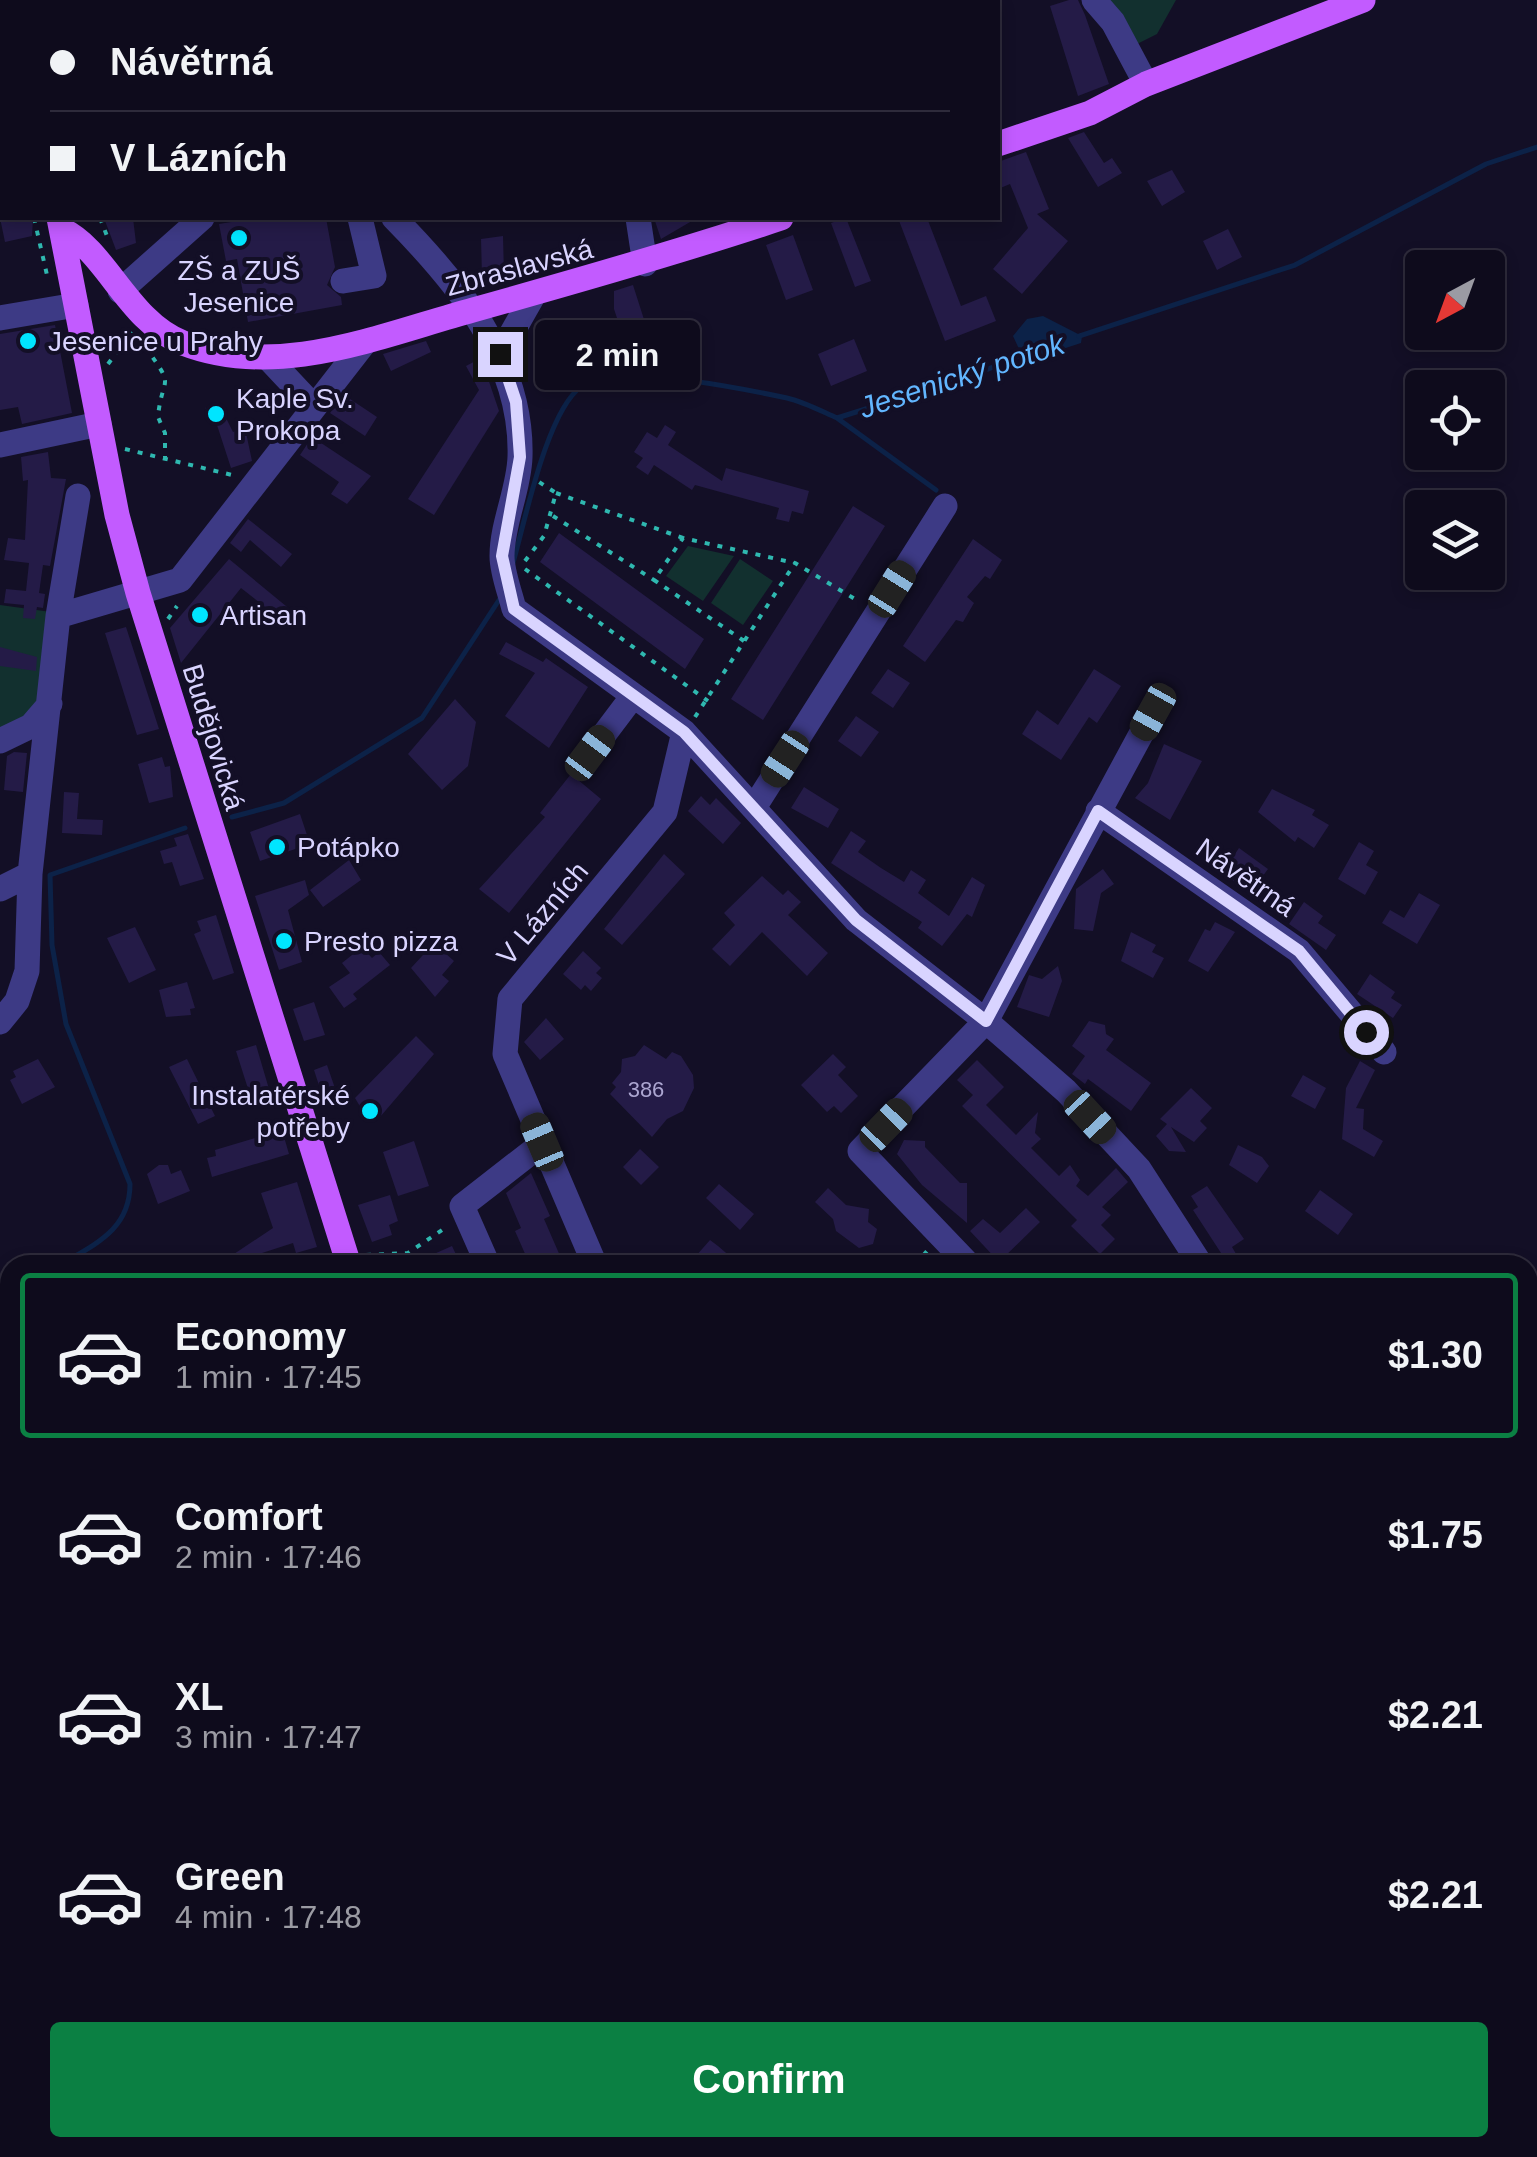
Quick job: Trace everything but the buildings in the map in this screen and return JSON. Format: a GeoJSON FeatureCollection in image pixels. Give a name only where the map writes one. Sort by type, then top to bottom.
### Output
{"type":"FeatureCollection","features":[{"type":"Feature","properties":{"kind":"main road"},"geometry":{"type":"LineString","coordinates":[[1000,143],[1090,113],[1146,84],[1363,0]]}},
{"type":"Feature","properties":{"kind":"main road","name":"Zbraslavská"},"geometry":{"type":"LineString","coordinates":[[60,224],[152,325],[179,342],[210,352],[268,358],[365,342],[645,264],[775,220]]}},
{"type":"Feature","properties":{"kind":"main road","name":"Budějovická"},"geometry":{"type":"LineString","coordinates":[[60,224],[99,424],[138,593],[346,1255]]}},
{"type":"Feature","properties":{"kind":"street"},"geometry":{"type":"LineString","coordinates":[[1094,0],[1113,22],[1146,84]]}},
{"type":"Feature","properties":{"kind":"street"},"geometry":{"type":"LineString","coordinates":[[120,291],[200,220]]}},
{"type":"Feature","properties":{"kind":"street"},"geometry":{"type":"LineString","coordinates":[[344,281],[374,276],[360,220]]}},
{"type":"Feature","properties":{"kind":"street"},"geometry":{"type":"LineString","coordinates":[[396,220],[443,268],[500,354],[516,402],[520,457],[511,569],[514,609],[684,732],[856,920],[986,1021],[1066,1091],[1138,1169],[1194,1255]]}},
{"type":"Feature","properties":{"kind":"street"},"geometry":{"type":"LineString","coordinates":[[638,220],[645,264]]}},
{"type":"Feature","properties":{"kind":"street"},"geometry":{"type":"LineString","coordinates":[[500,354],[534,294]]}},
{"type":"Feature","properties":{"kind":"street"},"geometry":{"type":"LineString","coordinates":[[0,318],[76,306]]}},
{"type":"Feature","properties":{"kind":"street"},"geometry":{"type":"LineString","coordinates":[[58,616],[180,580],[365,342]]}},
{"type":"Feature","properties":{"kind":"street"},"geometry":{"type":"LineString","coordinates":[[268,358],[314,406]]}},
{"type":"Feature","properties":{"kind":"street"},"geometry":{"type":"LineString","coordinates":[[0,446],[99,424]]}},
{"type":"Feature","properties":{"kind":"street"},"geometry":{"type":"LineString","coordinates":[[0,1022],[17,1001],[27,971],[30,874],[58,616],[78,496]]}},
{"type":"Feature","properties":{"kind":"street"},"geometry":{"type":"LineString","coordinates":[[754,806],[944,506]]}},
{"type":"Feature","properties":{"kind":"street"},"geometry":{"type":"LineString","coordinates":[[590,753],[633,696]]}},
{"type":"Feature","properties":{"kind":"street"},"geometry":{"type":"LineString","coordinates":[[0,741],[31,726],[50,704]]}},
{"type":"Feature","properties":{"kind":"street"},"geometry":{"type":"LineString","coordinates":[[959,1255],[860,1151],[986,1021],[1153,712]]}},
{"type":"Feature","properties":{"kind":"street","name":"V Lázních"},"geometry":{"type":"LineString","coordinates":[[590,1255],[505,1054],[510,999],[666,812],[684,732]]}},
{"type":"Feature","properties":{"kind":"street","name":"Návětrná"},"geometry":{"type":"LineString","coordinates":[[1098,811],[1299,951],[1384,1052]]}},
{"type":"Feature","properties":{"kind":"street"},"geometry":{"type":"LineString","coordinates":[[0,889],[30,874]]}},
{"type":"Feature","properties":{"kind":"street"},"geometry":{"type":"LineString","coordinates":[[484,1255],[462,1206],[542,1142]]}},
{"type":"Feature","properties":{"kind":"path"},"geometry":{"type":"LineString","coordinates":[[100,350],[106,368],[134,329],[166,377],[167,389],[158,417],[166,458]]}},
{"type":"Feature","properties":{"kind":"path"},"geometry":{"type":"LineString","coordinates":[[125,464],[123,448],[256,481]]}},
{"type":"Feature","properties":{"kind":"path"},"geometry":{"type":"LineString","coordinates":[[532,478],[556,494],[683,538],[795,562],[876,613]]}},
{"type":"Feature","properties":{"kind":"path"},"geometry":{"type":"LineString","coordinates":[[556,494],[552,516],[511,569],[708,701]]}},
{"type":"Feature","properties":{"kind":"path"},"geometry":{"type":"LineString","coordinates":[[552,516],[745,641]]}},
{"type":"Feature","properties":{"kind":"path"},"geometry":{"type":"LineString","coordinates":[[654,580],[683,538]]}},
{"type":"Feature","properties":{"kind":"path"},"geometry":{"type":"LineString","coordinates":[[684,732],[708,701],[795,562]]}},
{"type":"Feature","properties":{"kind":"path"},"geometry":{"type":"LineString","coordinates":[[165,623],[178,606]]}},
{"type":"Feature","properties":{"kind":"path"},"geometry":{"type":"LineString","coordinates":[[388,1255],[408,1252],[466,1214]]}},
{"type":"Feature","properties":{"kind":"green space"},"geometry":{"type":"Polygon","coordinates":[[[1100,0],[1176,0],[1157,34],[1137,44],[1100,0]]]}},
{"type":"Feature","properties":{"kind":"green space"},"geometry":{"type":"Polygon","coordinates":[[[688,546],[734,556],[703,601],[666,576],[688,546]]]}},
{"type":"Feature","properties":{"kind":"green space"},"geometry":{"type":"Polygon","coordinates":[[[740,559],[773,581],[743,625],[711,603],[740,559]]]}},
{"type":"Feature","properties":{"kind":"green space"},"geometry":{"type":"Polygon","coordinates":[[[0,605],[51,612],[36,709],[0,732],[0,605]]]}},
{"type":"Feature","properties":{"kind":"water"},"geometry":{"type":"Polygon","coordinates":[[[1043,316],[1082,336],[1081,343],[1035,358],[1020,351],[1013,336],[1027,319],[1043,316]]]}},
{"type":"Feature","properties":{"kind":"waterway","name":"Jesenický potok"},"geometry":{"type":"LineString","coordinates":[[1079,336],[1295,265],[1486,164],[1537,147]]}},
{"type":"Feature","properties":{"kind":"waterway","name":"Jesenický potok"},"geometry":{"type":"LineString","coordinates":[[513,563],[558,418],[582,386],[599,379],[652,377],[742,389],[787,398],[837,418],[974,375],[1031,351]]}},
{"type":"Feature","properties":{"kind":"waterway"},"geometry":{"type":"LineString","coordinates":[[837,418],[936,490]]}},
{"type":"Feature","properties":{"kind":"waterway","name":"Jesenický potok"},"geometry":{"type":"LineString","coordinates":[[232,817],[284,803],[422,718],[501,597]]}},
{"type":"Feature","properties":{"kind":"waterway","name":"Jesenický potok"},"geometry":{"type":"LineString","coordinates":[[77,1255],[117,1224],[124,1213],[130,1184],[66,1024],[52,945],[50,875],[185,828]]}},
{"type":"Feature","properties":{"kind":"place","name":"ZŠ a ZUŠ Jesenice"},"geometry":{"type":"Point","coordinates":[239,238]}},
{"type":"Feature","properties":{"kind":"place","name":"Jesenice u Prahy"},"geometry":{"type":"Point","coordinates":[28,341]}},
{"type":"Feature","properties":{"kind":"place","name":"Kaple Sv. Prokopa"},"geometry":{"type":"Point","coordinates":[216,414]}},
{"type":"Feature","properties":{"kind":"place","name":"Artisan"},"geometry":{"type":"Point","coordinates":[200,615]}},
{"type":"Feature","properties":{"kind":"place","name":"Potápko"},"geometry":{"type":"Point","coordinates":[277,847]}},
{"type":"Feature","properties":{"kind":"place","name":"Presto pizza"},"geometry":{"type":"Point","coordinates":[284,941]}},
{"type":"Feature","properties":{"kind":"place","name":"Instalatérské potřeby"},"geometry":{"type":"Point","coordinates":[370,1111]}},
{"type":"Feature","properties":{"kind":"route"},"geometry":{"type":"LineString","coordinates":[[500,354],[516,402],[520,457],[502,556],[514,609],[684,732],[856,920],[986,1021],[1098,811],[1299,951],[1366,1032]]}}]}
